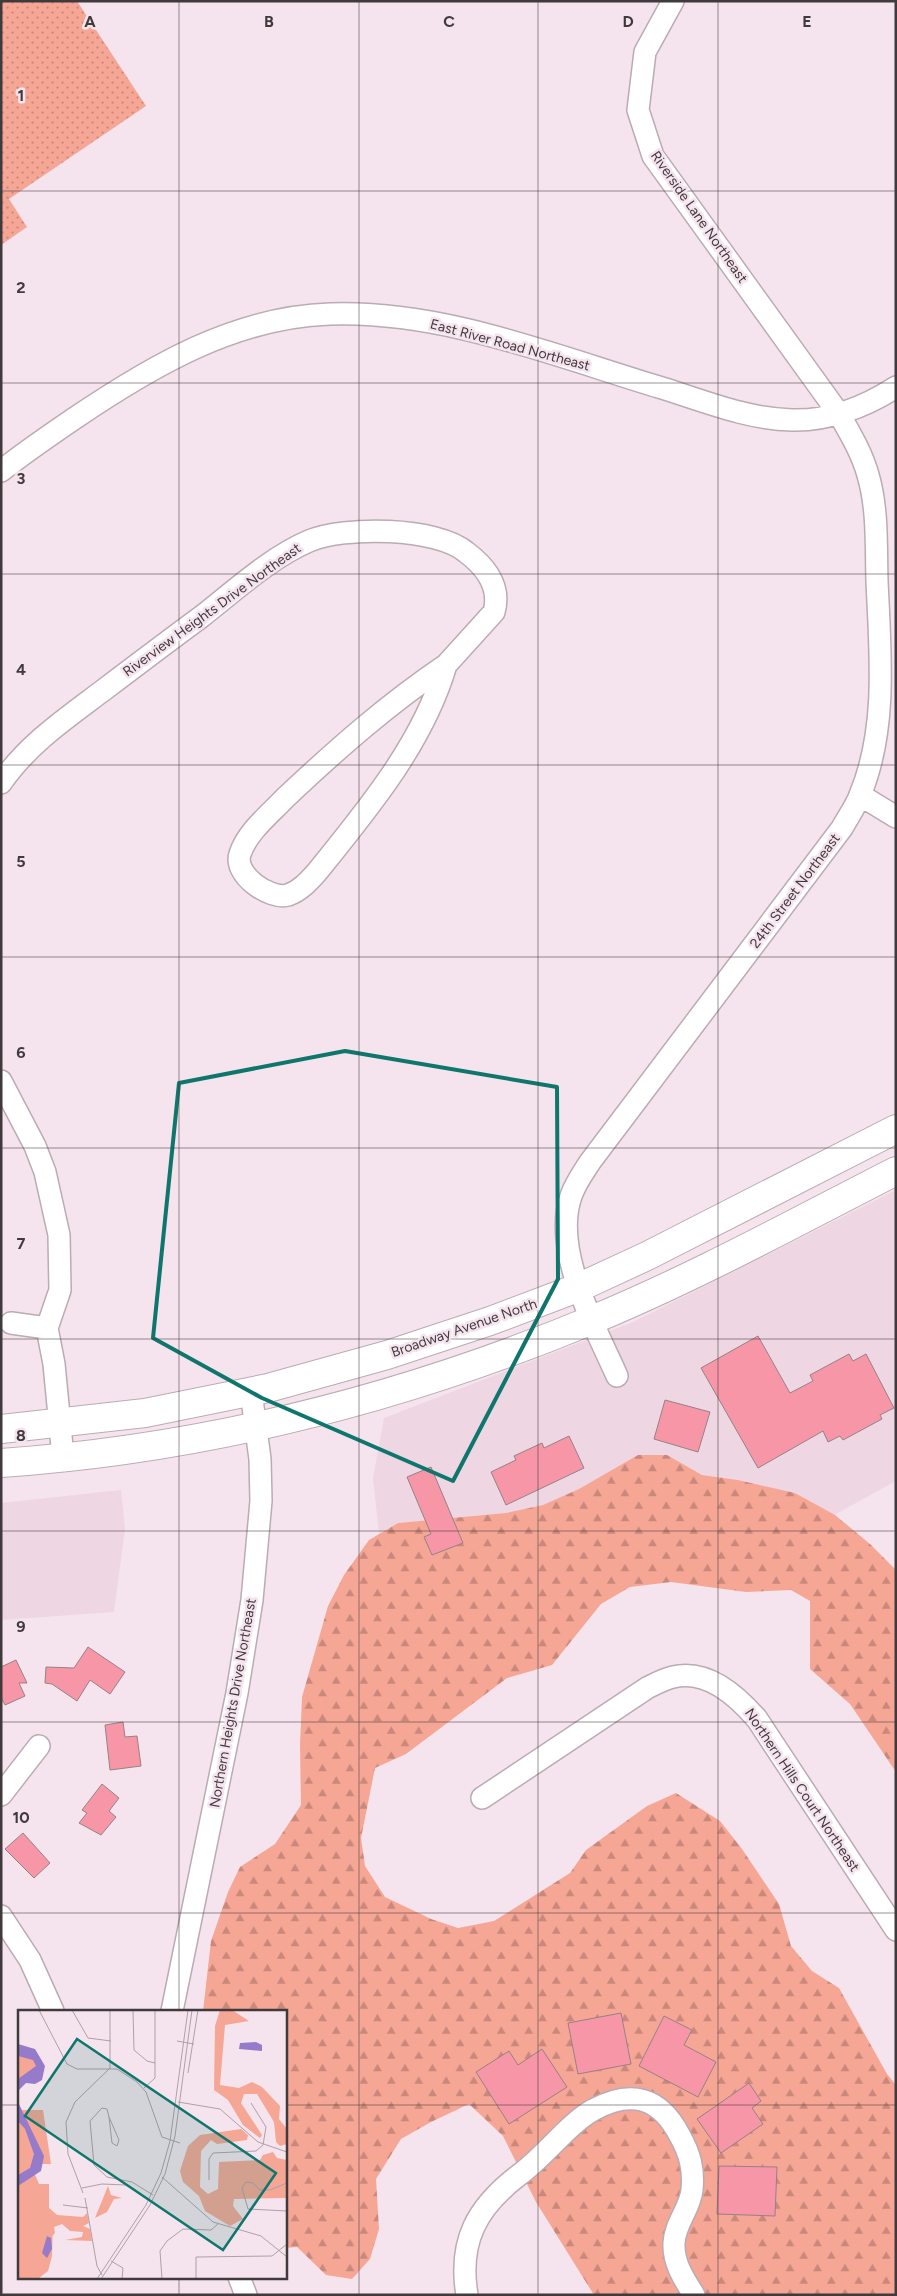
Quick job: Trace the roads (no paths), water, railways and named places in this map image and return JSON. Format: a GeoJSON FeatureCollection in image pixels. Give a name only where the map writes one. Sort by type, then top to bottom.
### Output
{"type":"FeatureCollection","features":[{"type":"Feature","properties":{"kind":"main road","name":"Broadway Avenue North"},"geometry":{"type":"LineString","coordinates":[[1,1429],[146,1413],[250,1392],[387,1355],[490,1321],[580,1287],[700,1230],[896,1130]]}},
{"type":"Feature","properties":{"kind":"main road"},"geometry":{"type":"LineString","coordinates":[[1,1463],[63,1457],[173,1442],[257,1427],[290,1420],[459,1370],[593,1320],[704,1268],[896,1171]]}},
{"type":"Feature","properties":{"kind":"street","name":"Riverside Lane Northeast"},"geometry":{"type":"LineString","coordinates":[[673,1],[645,52],[638,110],[653,156],[839,414]]}},
{"type":"Feature","properties":{"kind":"street","name":"East River Road Northeast"},"geometry":{"type":"LineString","coordinates":[[1,471],[102,400],[177,356],[233,333],[285,320],[329,314],[382,315],[450,326],[514,343],[753,416],[795,420],[839,414],[896,387]]}},
{"type":"Feature","properties":{"kind":"street","name":"24th Street Northeast"},"geometry":{"type":"LineString","coordinates":[[617,1376],[580,1287],[566,1236],[567,1212],[572,1196],[582,1176],[842,828],[860,795],[871,758],[879,703],[880,654],[875,520],[868,474],[855,442],[839,414]]}},
{"type":"Feature","properties":{"kind":"street","name":"Riverview Heights Drive Northeast"},"geometry":{"type":"LineString","coordinates":[[1,783],[24,754],[63,720],[264,569],[310,540],[350,533],[426,536],[448,541],[465,550],[479,563],[495,588],[497,601],[494,612],[446,665],[372,719],[304,781],[252,833],[238,856],[240,866],[255,886],[278,896],[287,895],[307,884],[384,785],[416,737],[432,707],[446,665]]}},
{"type":"Feature","properties":{"kind":"street"},"geometry":{"type":"LineString","coordinates":[[860,795],[896,817]]}},
{"type":"Feature","properties":{"kind":"street"},"geometry":{"type":"LineString","coordinates":[[1,1081],[36,1146],[57,1228],[61,1265],[60,1290],[47,1328],[63,1457]]}},
{"type":"Feature","properties":{"kind":"street"},"geometry":{"type":"LineString","coordinates":[[11,1323],[47,1328]]}},
{"type":"Feature","properties":{"kind":"street","name":"Northern Heights Drive Northeast"},"geometry":{"type":"LineString","coordinates":[[172,2010],[235,1703],[252,1600],[261,1501],[257,1427],[250,1392]]}},
{"type":"Feature","properties":{"kind":"street","name":"Northern Hills Court Northeast"},"geometry":{"type":"LineString","coordinates":[[482,1798],[647,1688],[673,1677],[697,1676],[737,1696],[757,1718],[896,1930]]}},
{"type":"Feature","properties":{"kind":"street"},"geometry":{"type":"LineString","coordinates":[[1,1795],[39,1746]]}},
{"type":"Feature","properties":{"kind":"street"},"geometry":{"type":"LineString","coordinates":[[1,1916],[30,1960],[53,2010]]}},
{"type":"Feature","properties":{"kind":"street"},"geometry":{"type":"LineString","coordinates":[[466,2295],[463,2272],[466,2247],[475,2221],[489,2201],[524,2172],[590,2111],[607,2103],[628,2098],[647,2101],[662,2108],[676,2128],[689,2153],[693,2170],[692,2193],[676,2227],[674,2243],[676,2260],[694,2295]]}},
{"type":"Feature","properties":{"kind":"street"},"geometry":{"type":"LineString","coordinates":[[239,2278],[246,2295]]}}]}
